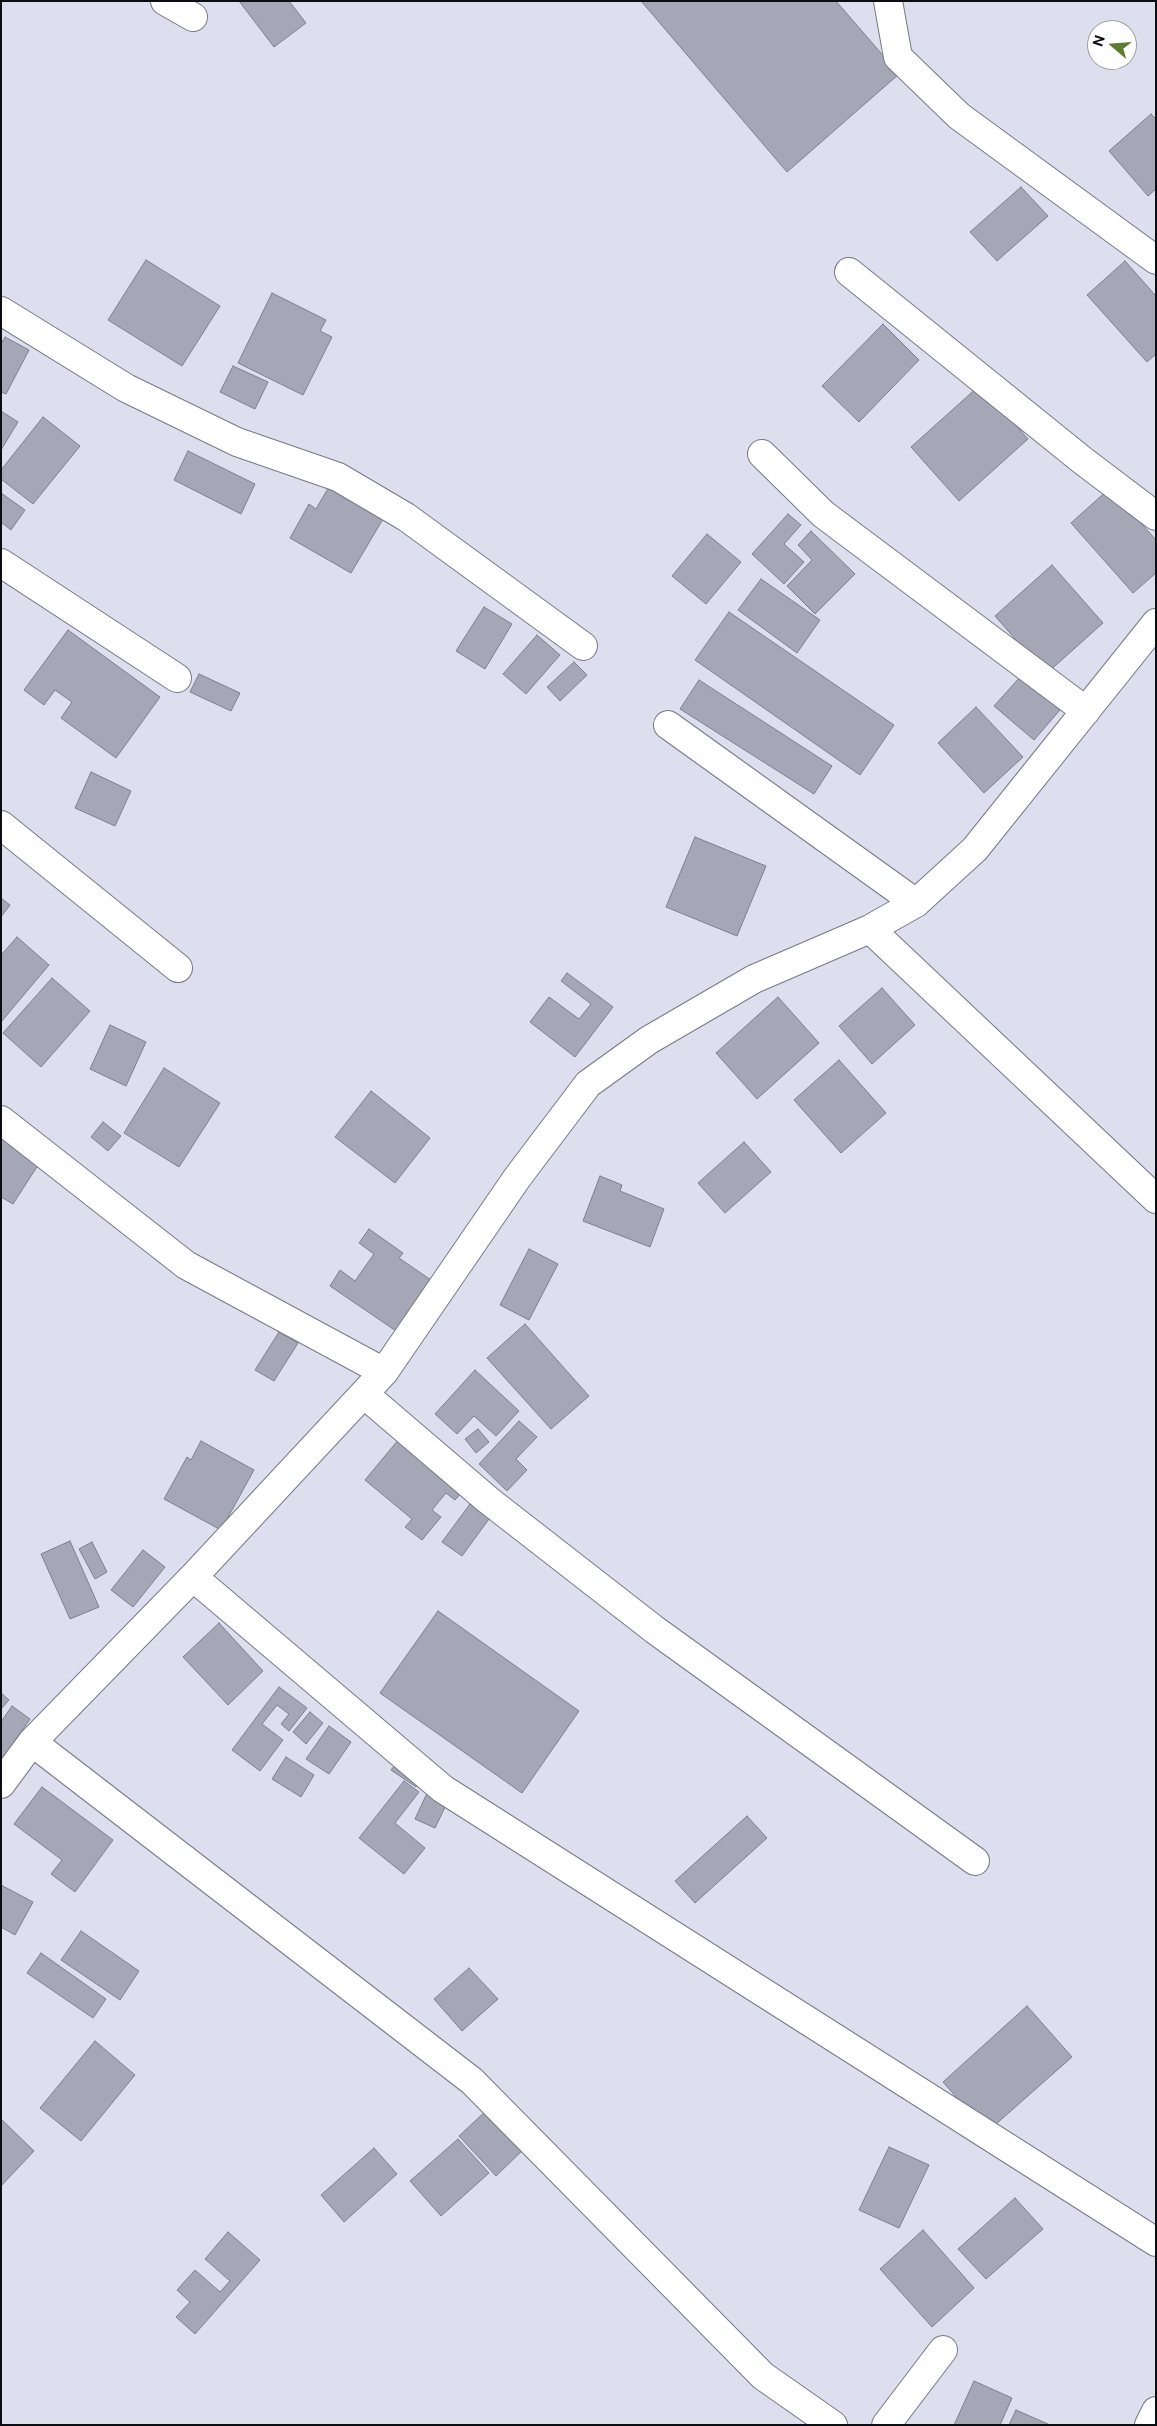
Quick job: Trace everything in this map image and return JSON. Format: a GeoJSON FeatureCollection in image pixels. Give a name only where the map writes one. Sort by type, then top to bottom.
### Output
{"type":"FeatureCollection","features":[{"type":"Feature","properties":{"kind":"street"},"geometry":{"type":"LineString","coordinates":[[165,1],[194,18]]}},
{"type":"Feature","properties":{"kind":"street"},"geometry":{"type":"LineString","coordinates":[[888,1],[898,57],[960,116],[1156,260]]}},
{"type":"Feature","properties":{"kind":"street"},"geometry":{"type":"LineString","coordinates":[[849,272],[1082,460],[1156,516]]}},
{"type":"Feature","properties":{"kind":"street"},"geometry":{"type":"LineString","coordinates":[[1,311],[126,388],[237,442],[338,477],[406,518],[583,646]]}},
{"type":"Feature","properties":{"kind":"street"},"geometry":{"type":"LineString","coordinates":[[762,454],[823,514],[1086,710]]}},
{"type":"Feature","properties":{"kind":"street"},"geometry":{"type":"LineString","coordinates":[[1,563],[177,678]]}},
{"type":"Feature","properties":{"kind":"street"},"geometry":{"type":"LineString","coordinates":[[1,1784],[32,1742],[193,1577],[384,1372],[517,1178],[588,1084],[649,1040],[754,979],[870,930],[916,903],[975,850],[1156,623]]}},
{"type":"Feature","properties":{"kind":"street"},"geometry":{"type":"LineString","coordinates":[[668,725],[916,903]]}},
{"type":"Feature","properties":{"kind":"street"},"geometry":{"type":"LineString","coordinates":[[1,825],[178,968]]}},
{"type":"Feature","properties":{"kind":"street"},"geometry":{"type":"LineString","coordinates":[[870,930],[1156,1199]]}},
{"type":"Feature","properties":{"kind":"street"},"geometry":{"type":"LineString","coordinates":[[1,1120],[186,1265],[384,1372]]}},
{"type":"Feature","properties":{"kind":"street"},"geometry":{"type":"LineString","coordinates":[[364,1394],[488,1500],[655,1630],[975,1861]]}},
{"type":"Feature","properties":{"kind":"street"},"geometry":{"type":"LineString","coordinates":[[193,1577],[443,1789],[1156,2242]]}},
{"type":"Feature","properties":{"kind":"street"},"geometry":{"type":"LineString","coordinates":[[32,1742],[472,2081],[763,2376],[833,2425]]}},
{"type":"Feature","properties":{"kind":"street"},"geometry":{"type":"LineString","coordinates":[[886,2425],[943,2350]]}},
{"type":"Feature","properties":{"kind":"street"},"geometry":{"type":"LineString","coordinates":[[1149,2425],[1156,2411]]}},
{"type":"Feature","properties":{"kind":"building"},"geometry":{"type":"Polygon","coordinates":[[[239,1],[289,1],[306,23],[274,47],[239,1]]]}},
{"type":"Feature","properties":{"kind":"building"},"geometry":{"type":"Polygon","coordinates":[[[641,1],[836,1],[899,74],[787,172],[641,1]]]}},
{"type":"Feature","properties":{"kind":"building"},"geometry":{"type":"Polygon","coordinates":[[[1151,114],[1156,119],[1156,189],[1148,196],[1109,151],[1151,114]]]}},
{"type":"Feature","properties":{"kind":"building"},"geometry":{"type":"Polygon","coordinates":[[[1021,187],[1048,216],[997,261],[970,232],[1021,187]]]}},
{"type":"Feature","properties":{"kind":"building"},"geometry":{"type":"Polygon","coordinates":[[[146,260],[220,306],[182,366],[108,320],[146,260]]]}},
{"type":"Feature","properties":{"kind":"building"},"geometry":{"type":"Polygon","coordinates":[[[1125,261],[1156,296],[1156,354],[1147,362],[1087,295],[1125,261]]]}},
{"type":"Feature","properties":{"kind":"building"},"geometry":{"type":"Polygon","coordinates":[[[272,293],[326,320],[320,331],[332,337],[303,395],[238,363],[272,293]]]}},
{"type":"Feature","properties":{"kind":"building"},"geometry":{"type":"Polygon","coordinates":[[[883,324],[919,360],[859,422],[822,386],[883,324]]]}},
{"type":"Feature","properties":{"kind":"building"},"geometry":{"type":"Polygon","coordinates":[[[5,337],[29,350],[6,394],[1,392],[1,344],[5,337]]]}},
{"type":"Feature","properties":{"kind":"building"},"geometry":{"type":"Polygon","coordinates":[[[233,366],[268,382],[255,409],[220,392],[233,366]]]}},
{"type":"Feature","properties":{"kind":"building"},"geometry":{"type":"Polygon","coordinates":[[[980,385],[1028,439],[959,501],[911,447],[980,385]]]}},
{"type":"Feature","properties":{"kind":"building"},"geometry":{"type":"Polygon","coordinates":[[[1,411],[18,422],[1,450],[1,411]]]}},
{"type":"Feature","properties":{"kind":"building"},"geometry":{"type":"Polygon","coordinates":[[[43,417],[80,446],[33,504],[1,479],[1,470],[43,417]]]}},
{"type":"Feature","properties":{"kind":"building"},"geometry":{"type":"Polygon","coordinates":[[[188,451],[255,484],[241,514],[174,480],[188,451]]]}},
{"type":"Feature","properties":{"kind":"building"},"geometry":{"type":"Polygon","coordinates":[[[330,485],[383,519],[351,573],[290,538],[309,504],[316,509],[330,485]]]}},
{"type":"Feature","properties":{"kind":"building"},"geometry":{"type":"Polygon","coordinates":[[[1110,488],[1156,540],[1156,573],[1133,593],[1071,523],[1110,488]]]}},
{"type":"Feature","properties":{"kind":"building"},"geometry":{"type":"Polygon","coordinates":[[[1,493],[25,510],[11,530],[1,522],[1,493]]]}},
{"type":"Feature","properties":{"kind":"building"},"geometry":{"type":"Polygon","coordinates":[[[788,514],[801,525],[784,544],[804,562],[784,584],[752,554],[788,514]]]}},
{"type":"Feature","properties":{"kind":"building"},"geometry":{"type":"Polygon","coordinates":[[[811,531],[855,574],[815,614],[787,586],[812,560],[798,545],[811,531]]]}},
{"type":"Feature","properties":{"kind":"building"},"geometry":{"type":"Polygon","coordinates":[[[707,534],[741,562],[706,604],[672,576],[707,534]]]}},
{"type":"Feature","properties":{"kind":"building"},"geometry":{"type":"Polygon","coordinates":[[[1052,565],[1103,623],[1046,674],[995,616],[1052,565]]]}},
{"type":"Feature","properties":{"kind":"building"},"geometry":{"type":"Polygon","coordinates":[[[761,579],[820,620],[797,653],[738,610],[761,579]]]}},
{"type":"Feature","properties":{"kind":"building"},"geometry":{"type":"Polygon","coordinates":[[[484,607],[512,624],[485,669],[456,651],[484,607]]]}},
{"type":"Feature","properties":{"kind":"building"},"geometry":{"type":"Polygon","coordinates":[[[729,612],[894,725],[860,775],[695,660],[729,612]]]}},
{"type":"Feature","properties":{"kind":"building"},"geometry":{"type":"Polygon","coordinates":[[[68,630],[160,697],[116,758],[61,718],[72,702],[55,690],[44,705],[24,690],[68,630]]]}},
{"type":"Feature","properties":{"kind":"building"},"geometry":{"type":"Polygon","coordinates":[[[537,635],[560,655],[526,694],[503,674],[537,635]]]}},
{"type":"Feature","properties":{"kind":"building"},"geometry":{"type":"Polygon","coordinates":[[[574,662],[587,675],[560,701],[547,687],[574,662]]]}},
{"type":"Feature","properties":{"kind":"building"},"geometry":{"type":"Polygon","coordinates":[[[199,674],[240,693],[231,711],[190,692],[199,674]]]}},
{"type":"Feature","properties":{"kind":"building"},"geometry":{"type":"Polygon","coordinates":[[[1021,676],[1060,710],[1034,740],[994,706],[1021,676]]]}},
{"type":"Feature","properties":{"kind":"building"},"geometry":{"type":"Polygon","coordinates":[[[699,680],[832,766],[814,794],[680,709],[699,680]]]}},
{"type":"Feature","properties":{"kind":"building"},"geometry":{"type":"Polygon","coordinates":[[[976,707],[1023,757],[984,793],[938,743],[976,707]]]}},
{"type":"Feature","properties":{"kind":"building"},"geometry":{"type":"Polygon","coordinates":[[[91,772],[131,791],[115,826],[75,808],[91,772]]]}},
{"type":"Feature","properties":{"kind":"building"},"geometry":{"type":"Polygon","coordinates":[[[695,837],[766,866],[737,936],[666,907],[695,837]]]}},
{"type":"Feature","properties":{"kind":"building"},"geometry":{"type":"Polygon","coordinates":[[[1,898],[10,905],[1,917],[1,898]]]}},
{"type":"Feature","properties":{"kind":"building"},"geometry":{"type":"Polygon","coordinates":[[[17,937],[49,965],[1,1022],[1,955],[17,937]]]}},
{"type":"Feature","properties":{"kind":"building"},"geometry":{"type":"Polygon","coordinates":[[[567,973],[613,1007],[575,1057],[530,1022],[549,997],[579,1019],[591,1004],[561,981],[567,973]]]}},
{"type":"Feature","properties":{"kind":"building"},"geometry":{"type":"Polygon","coordinates":[[[52,978],[90,1011],[41,1067],[3,1033],[52,978]]]}},
{"type":"Feature","properties":{"kind":"building"},"geometry":{"type":"Polygon","coordinates":[[[882,988],[915,1025],[872,1064],[839,1026],[882,988]]]}},
{"type":"Feature","properties":{"kind":"building"},"geometry":{"type":"Polygon","coordinates":[[[778,997],[819,1043],[757,1099],[716,1053],[778,997]]]}},
{"type":"Feature","properties":{"kind":"building"},"geometry":{"type":"Polygon","coordinates":[[[110,1025],[146,1042],[126,1086],[90,1069],[110,1025]]]}},
{"type":"Feature","properties":{"kind":"building"},"geometry":{"type":"Polygon","coordinates":[[[839,1060],[886,1113],[841,1153],[794,1100],[839,1060]]]}},
{"type":"Feature","properties":{"kind":"building"},"geometry":{"type":"Polygon","coordinates":[[[164,1068],[220,1103],[179,1167],[124,1133],[164,1068]]]}},
{"type":"Feature","properties":{"kind":"building"},"geometry":{"type":"Polygon","coordinates":[[[371,1091],[430,1138],[395,1183],[335,1137],[371,1091]]]}},
{"type":"Feature","properties":{"kind":"building"},"geometry":{"type":"Polygon","coordinates":[[[103,1122],[121,1136],[108,1151],[91,1137],[103,1122]]]}},
{"type":"Feature","properties":{"kind":"building"},"geometry":{"type":"Polygon","coordinates":[[[1,1134],[42,1159],[13,1204],[1,1197],[1,1134]]]}},
{"type":"Feature","properties":{"kind":"building"},"geometry":{"type":"Polygon","coordinates":[[[744,1142],[771,1172],[725,1213],[698,1183],[744,1142]]]}},
{"type":"Feature","properties":{"kind":"building"},"geometry":{"type":"Polygon","coordinates":[[[600,1176],[622,1185],[620,1191],[664,1209],[650,1247],[583,1221],[600,1176]]]}},
{"type":"Feature","properties":{"kind":"building"},"geometry":{"type":"Polygon","coordinates":[[[369,1229],[403,1253],[399,1258],[431,1280],[396,1331],[330,1286],[340,1270],[355,1281],[374,1254],[359,1243],[369,1229]]]}},
{"type":"Feature","properties":{"kind":"building"},"geometry":{"type":"Polygon","coordinates":[[[529,1249],[558,1264],[529,1320],[500,1305],[529,1249]]]}},
{"type":"Feature","properties":{"kind":"building"},"geometry":{"type":"Polygon","coordinates":[[[525,1324],[589,1396],[551,1429],[487,1358],[525,1324]]]}},
{"type":"Feature","properties":{"kind":"building"},"geometry":{"type":"Polygon","coordinates":[[[279,1332],[298,1343],[274,1381],[255,1370],[279,1332]]]}},
{"type":"Feature","properties":{"kind":"building"},"geometry":{"type":"Polygon","coordinates":[[[475,1370],[519,1411],[496,1436],[474,1416],[457,1434],[435,1414],[475,1370]]]}},
{"type":"Feature","properties":{"kind":"building"},"geometry":{"type":"Polygon","coordinates":[[[519,1421],[537,1437],[516,1459],[527,1470],[507,1491],[479,1464],[519,1421]]]}},
{"type":"Feature","properties":{"kind":"building"},"geometry":{"type":"Polygon","coordinates":[[[478,1429],[489,1442],[476,1453],[465,1439],[478,1429]]]}},
{"type":"Feature","properties":{"kind":"building"},"geometry":{"type":"Polygon","coordinates":[[[399,1439],[462,1492],[455,1500],[446,1493],[432,1510],[441,1517],[422,1540],[405,1527],[412,1519],[365,1480],[399,1439]]]}},
{"type":"Feature","properties":{"kind":"building"},"geometry":{"type":"Polygon","coordinates":[[[201,1441],[254,1470],[221,1530],[164,1499],[187,1457],[191,1460],[201,1441]]]}},
{"type":"Feature","properties":{"kind":"building"},"geometry":{"type":"Polygon","coordinates":[[[470,1504],[489,1519],[462,1556],[442,1542],[470,1504]]]}},
{"type":"Feature","properties":{"kind":"building"},"geometry":{"type":"Polygon","coordinates":[[[70,1541],[99,1607],[70,1619],[41,1554],[70,1541]]]}},
{"type":"Feature","properties":{"kind":"building"},"geometry":{"type":"Polygon","coordinates":[[[92,1542],[107,1572],[95,1579],[79,1549],[92,1542]]]}},
{"type":"Feature","properties":{"kind":"building"},"geometry":{"type":"Polygon","coordinates":[[[143,1550],[165,1567],[133,1607],[111,1590],[143,1550]]]}},
{"type":"Feature","properties":{"kind":"building"},"geometry":{"type":"Polygon","coordinates":[[[438,1611],[579,1711],[522,1793],[380,1693],[438,1611]]]}},
{"type":"Feature","properties":{"kind":"building"},"geometry":{"type":"Polygon","coordinates":[[[219,1623],[263,1671],[228,1705],[183,1657],[219,1623]]]}},
{"type":"Feature","properties":{"kind":"building"},"geometry":{"type":"Polygon","coordinates":[[[279,1687],[307,1708],[289,1731],[281,1724],[289,1714],[277,1705],[262,1724],[283,1740],[260,1771],[232,1750],[279,1687]]]}},
{"type":"Feature","properties":{"kind":"building"},"geometry":{"type":"Polygon","coordinates":[[[1,1693],[9,1700],[1,1709],[1,1693]]]}},
{"type":"Feature","properties":{"kind":"building"},"geometry":{"type":"Polygon","coordinates":[[[12,1706],[30,1719],[1,1761],[1,1722],[12,1706]]]}},
{"type":"Feature","properties":{"kind":"building"},"geometry":{"type":"Polygon","coordinates":[[[310,1712],[323,1723],[306,1744],[293,1732],[310,1712]]]}},
{"type":"Feature","properties":{"kind":"building"},"geometry":{"type":"Polygon","coordinates":[[[329,1726],[351,1742],[329,1774],[306,1759],[329,1726]]]}},
{"type":"Feature","properties":{"kind":"building"},"geometry":{"type":"Polygon","coordinates":[[[286,1757],[314,1775],[301,1797],[272,1779],[286,1757]]]}},
{"type":"Feature","properties":{"kind":"building"},"geometry":{"type":"Polygon","coordinates":[[[398,1761],[422,1778],[416,1787],[391,1770],[398,1761]]]}},
{"type":"Feature","properties":{"kind":"building"},"geometry":{"type":"Polygon","coordinates":[[[404,1781],[419,1792],[395,1823],[425,1848],[404,1874],[359,1838],[404,1781]]]}},
{"type":"Feature","properties":{"kind":"building"},"geometry":{"type":"Polygon","coordinates":[[[42,1787],[113,1840],[75,1892],[51,1874],[62,1860],[14,1824],[42,1787]]]}},
{"type":"Feature","properties":{"kind":"building"},"geometry":{"type":"Polygon","coordinates":[[[428,1791],[448,1801],[435,1828],[415,1819],[428,1791]]]}},
{"type":"Feature","properties":{"kind":"building"},"geometry":{"type":"Polygon","coordinates":[[[747,1816],[767,1838],[695,1903],[675,1881],[747,1816]]]}},
{"type":"Feature","properties":{"kind":"building"},"geometry":{"type":"Polygon","coordinates":[[[1,1885],[33,1902],[15,1935],[1,1927],[1,1885]]]}},
{"type":"Feature","properties":{"kind":"building"},"geometry":{"type":"Polygon","coordinates":[[[81,1931],[139,1971],[120,2000],[61,1960],[81,1931]]]}},
{"type":"Feature","properties":{"kind":"building"},"geometry":{"type":"Polygon","coordinates":[[[41,1953],[106,1999],[93,2018],[27,1973],[41,1953]]]}},
{"type":"Feature","properties":{"kind":"building"},"geometry":{"type":"Polygon","coordinates":[[[469,1968],[498,1999],[462,2031],[434,1999],[469,1968]]]}},
{"type":"Feature","properties":{"kind":"building"},"geometry":{"type":"Polygon","coordinates":[[[1027,2006],[1072,2057],[987,2132],[943,2082],[1027,2006]]]}},
{"type":"Feature","properties":{"kind":"building"},"geometry":{"type":"Polygon","coordinates":[[[95,2041],[135,2075],[81,2141],[40,2108],[95,2041]]]}},
{"type":"Feature","properties":{"kind":"building"},"geometry":{"type":"Polygon","coordinates":[[[489,2108],[526,2147],[496,2176],[459,2136],[489,2108]]]}},
{"type":"Feature","properties":{"kind":"building"},"geometry":{"type":"Polygon","coordinates":[[[1,2119],[34,2151],[1,2186],[1,2119]]]}},
{"type":"Feature","properties":{"kind":"building"},"geometry":{"type":"Polygon","coordinates":[[[458,2139],[489,2173],[441,2216],[410,2181],[458,2139]]]}},
{"type":"Feature","properties":{"kind":"building"},"geometry":{"type":"Polygon","coordinates":[[[889,2147],[929,2165],[899,2228],[859,2210],[889,2147]]]}},
{"type":"Feature","properties":{"kind":"building"},"geometry":{"type":"Polygon","coordinates":[[[374,2148],[397,2174],[344,2222],[321,2195],[374,2148]]]}},
{"type":"Feature","properties":{"kind":"building"},"geometry":{"type":"Polygon","coordinates":[[[1015,2198],[1043,2229],[986,2279],[958,2249],[1015,2198]]]}},
{"type":"Feature","properties":{"kind":"building"},"geometry":{"type":"Polygon","coordinates":[[[923,2230],[974,2288],[932,2327],[880,2269],[923,2230]]]}},
{"type":"Feature","properties":{"kind":"building"},"geometry":{"type":"Polygon","coordinates":[[[228,2232],[260,2260],[195,2334],[176,2317],[190,2302],[177,2290],[195,2270],[220,2292],[230,2281],[205,2259],[228,2232]]]}},
{"type":"Feature","properties":{"kind":"building"},"geometry":{"type":"Polygon","coordinates":[[[974,2381],[1012,2398],[1000,2425],[954,2425],[974,2381]]]}},
{"type":"Feature","properties":{"kind":"building"},"geometry":{"type":"Polygon","coordinates":[[[1016,2410],[1048,2424],[1048,2425],[1009,2425],[1016,2410]]]}}]}
